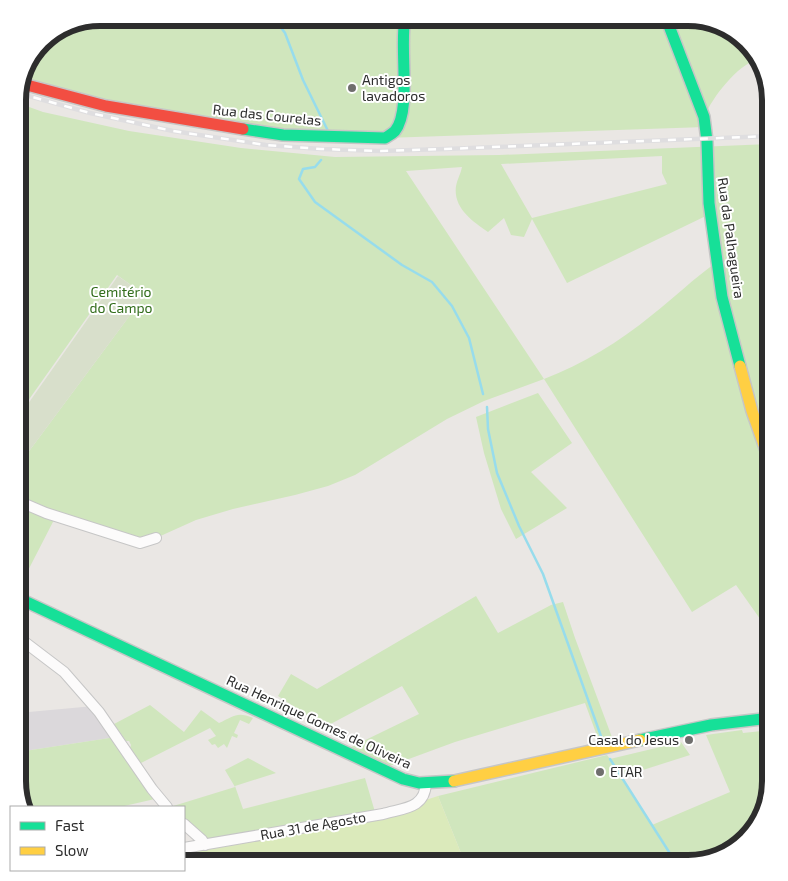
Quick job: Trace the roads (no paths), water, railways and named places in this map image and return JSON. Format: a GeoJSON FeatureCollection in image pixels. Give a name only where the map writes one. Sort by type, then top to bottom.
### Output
{"type":"FeatureCollection","features":[{"type":"Feature","properties":{"kind":"street","name":"Rua das Courelas"},"geometry":{"type":"LineString","coordinates":[[28,85],[106,106],[282,135],[385,138],[395,132],[400,122],[403,105],[402,35],[404,26]]}},
{"type":"Feature","properties":{"kind":"street","name":"Rua da Palhagueira"},"geometry":{"type":"LineString","coordinates":[[669,26],[704,117],[707,141],[709,203],[722,297],[752,411],[762,439]]}},
{"type":"Feature","properties":{"kind":"street"},"geometry":{"type":"LineString","coordinates":[[26,504],[46,513],[140,543],[156,538]]}},
{"type":"Feature","properties":{"kind":"street","name":"Rua Henrique Gomes de Oliveira"},"geometry":{"type":"LineString","coordinates":[[26,602],[403,779],[426,783],[450,782],[710,725],[762,719]]}},
{"type":"Feature","properties":{"kind":"street"},"geometry":{"type":"LineString","coordinates":[[26,643],[64,672],[99,712],[134,764],[166,806]]}},
{"type":"Feature","properties":{"kind":"street","name":"Rua 31 de Agosto"},"geometry":{"type":"LineString","coordinates":[[185,848],[377,815],[415,805],[426,793],[426,783]]}},
{"type":"Feature","properties":{"kind":"street"},"geometry":{"type":"LineString","coordinates":[[185,825],[205,845]]}},
{"type":"Feature","properties":{"kind":"waterway"},"geometry":{"type":"LineString","coordinates":[[280,26],[285,33],[303,80],[328,131]]}},
{"type":"Feature","properties":{"kind":"waterway"},"geometry":{"type":"LineString","coordinates":[[321,160],[315,167],[303,169],[299,179],[315,202],[402,265],[432,282],[452,306],[469,338],[483,394]]}},
{"type":"Feature","properties":{"kind":"waterway"},"geometry":{"type":"LineString","coordinates":[[487,407],[488,429],[497,473],[519,526],[543,574],[602,739]]}},
{"type":"Feature","properties":{"kind":"waterway"},"geometry":{"type":"LineString","coordinates":[[610,759],[671,855]]}},
{"type":"Feature","properties":{"kind":"railway"},"geometry":{"type":"LineString","coordinates":[[26,95],[90,113],[173,131],[266,145],[321,149],[381,151],[762,136]]}},
{"type":"Feature","properties":{"kind":"place","name":"Antigos lavadoros"},"geometry":{"type":"Point","coordinates":[352,88]}},
{"type":"Feature","properties":{"kind":"place","name":"Casal do Jesus"},"geometry":{"type":"Point","coordinates":[689,740]}},
{"type":"Feature","properties":{"kind":"place","name":"ETAR"},"geometry":{"type":"Point","coordinates":[600,772]}},
{"type":"Feature","properties":{"kind":"park label","name":"Cemitério do Campo"},"geometry":{"type":"Point","coordinates":[121,300]}}]}
